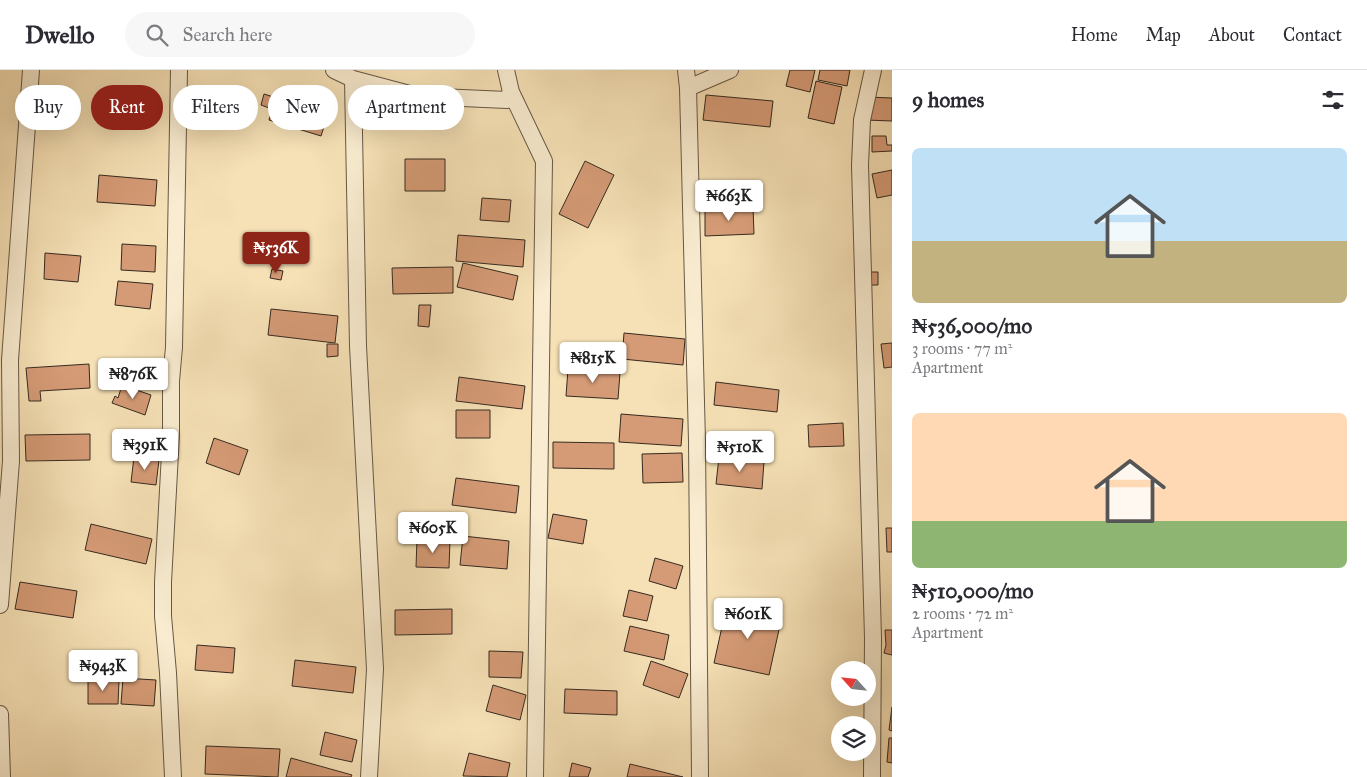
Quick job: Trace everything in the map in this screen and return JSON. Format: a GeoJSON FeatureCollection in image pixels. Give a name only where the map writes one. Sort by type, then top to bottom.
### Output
{"type":"FeatureCollection","features":[{"type":"Feature","properties":{"kind":"street"},"geometry":{"type":"LineString","coordinates":[[0,605],[11,461],[10,360],[31,70]]}},
{"type":"Feature","properties":{"kind":"street"},"geometry":{"type":"LineString","coordinates":[[173,777],[163,582],[174,347],[179,70]]}},
{"type":"Feature","properties":{"kind":"street"},"geometry":{"type":"LineString","coordinates":[[334,70],[353,79],[417,96],[507,100],[510,92]]}},
{"type":"Feature","properties":{"kind":"street"},"geometry":{"type":"LineString","coordinates":[[506,70],[510,92],[544,161],[535,777]]}},
{"type":"Feature","properties":{"kind":"street"},"geometry":{"type":"LineString","coordinates":[[686,70],[697,441],[700,777]]}},
{"type":"Feature","properties":{"kind":"street"},"geometry":{"type":"LineString","coordinates":[[688,88],[730,70]]}},
{"type":"Feature","properties":{"kind":"street"},"geometry":{"type":"LineString","coordinates":[[872,777],[873,638],[860,165],[862,120],[873,70]]}},
{"type":"Feature","properties":{"kind":"street"},"geometry":{"type":"LineString","coordinates":[[353,79],[358,346],[375,669],[369,777]]}},
{"type":"Feature","properties":{"kind":"street"},"geometry":{"type":"LineString","coordinates":[[0,714],[2,777]]}},
{"type":"Feature","properties":{"kind":"building"},"geometry":{"type":"Polygon","coordinates":[[[790,70],[815,70],[810,92],[786,86],[790,70]]]}},
{"type":"Feature","properties":{"kind":"building"},"geometry":{"type":"Polygon","coordinates":[[[820,70],[850,70],[847,86],[818,80],[820,70]]]}},
{"type":"Feature","properties":{"kind":"building"},"geometry":{"type":"Polygon","coordinates":[[[816,81],[842,87],[834,124],[808,118],[816,81]]]}},
{"type":"Feature","properties":{"kind":"building"},"geometry":{"type":"Polygon","coordinates":[[[264,94],[268,95],[268,108],[261,105],[264,94]]]}},
{"type":"Feature","properties":{"kind":"building"},"geometry":{"type":"Polygon","coordinates":[[[706,95],[773,101],[770,127],[703,120],[706,95]]]}},
{"type":"Feature","properties":{"kind":"building"},"geometry":{"type":"Polygon","coordinates":[[[867,97],[892,98],[892,121],[866,120],[867,97]]]}},
{"type":"Feature","properties":{"kind":"building"},"geometry":{"type":"Polygon","coordinates":[[[302,130],[323,130],[321,136],[302,130]]]}},
{"type":"Feature","properties":{"kind":"building"},"geometry":{"type":"Polygon","coordinates":[[[872,136],[886,136],[887,145],[892,145],[892,151],[872,152],[872,136]]]}},
{"type":"Feature","properties":{"kind":"building"},"geometry":{"type":"Polygon","coordinates":[[[405,159],[445,159],[445,191],[405,191],[405,159]]]}},
{"type":"Feature","properties":{"kind":"building"},"geometry":{"type":"Polygon","coordinates":[[[585,161],[614,175],[588,228],[559,214],[585,161]]]}},
{"type":"Feature","properties":{"kind":"building"},"geometry":{"type":"Polygon","coordinates":[[[892,170],[892,195],[877,198],[872,174],[892,170]]]}},
{"type":"Feature","properties":{"kind":"building"},"geometry":{"type":"Polygon","coordinates":[[[99,175],[157,180],[155,206],[97,202],[99,175]]]}},
{"type":"Feature","properties":{"kind":"building"},"geometry":{"type":"Polygon","coordinates":[[[482,198],[511,200],[509,222],[480,220],[482,198]]]}},
{"type":"Feature","properties":{"kind":"building"},"geometry":{"type":"Polygon","coordinates":[[[753,207],[754,234],[705,236],[705,209],[753,207]]]}},
{"type":"Feature","properties":{"kind":"building"},"geometry":{"type":"Polygon","coordinates":[[[458,235],[525,240],[523,267],[456,261],[458,235]]]}},
{"type":"Feature","properties":{"kind":"building"},"geometry":{"type":"Polygon","coordinates":[[[122,244],[156,246],[155,272],[121,270],[122,244]]]}},
{"type":"Feature","properties":{"kind":"building"},"geometry":{"type":"Polygon","coordinates":[[[45,253],[81,256],[78,282],[44,279],[45,253]]]}},
{"type":"Feature","properties":{"kind":"building"},"geometry":{"type":"Polygon","coordinates":[[[463,263],[518,276],[513,300],[457,287],[463,263]]]}},
{"type":"Feature","properties":{"kind":"building"},"geometry":{"type":"Polygon","coordinates":[[[453,267],[453,293],[393,294],[392,268],[453,267]]]}},
{"type":"Feature","properties":{"kind":"building"},"geometry":{"type":"Polygon","coordinates":[[[272,269],[283,271],[281,280],[270,278],[272,269]]]}},
{"type":"Feature","properties":{"kind":"building"},"geometry":{"type":"Polygon","coordinates":[[[868,272],[878,272],[878,285],[867,285],[868,272]]]}},
{"type":"Feature","properties":{"kind":"building"},"geometry":{"type":"Polygon","coordinates":[[[118,281],[153,284],[150,309],[115,305],[118,281]]]}},
{"type":"Feature","properties":{"kind":"building"},"geometry":{"type":"Polygon","coordinates":[[[419,305],[431,305],[429,327],[418,326],[419,305]]]}},
{"type":"Feature","properties":{"kind":"building"},"geometry":{"type":"Polygon","coordinates":[[[271,309],[338,316],[335,343],[268,335],[271,309]]]}},
{"type":"Feature","properties":{"kind":"building"},"geometry":{"type":"Polygon","coordinates":[[[624,333],[685,339],[683,365],[622,359],[624,333]]]}},
{"type":"Feature","properties":{"kind":"building"},"geometry":{"type":"Polygon","coordinates":[[[892,343],[892,367],[884,368],[881,344],[892,343]]]}},
{"type":"Feature","properties":{"kind":"building"},"geometry":{"type":"Polygon","coordinates":[[[327,344],[338,344],[338,356],[327,357],[327,344]]]}},
{"type":"Feature","properties":{"kind":"building"},"geometry":{"type":"Polygon","coordinates":[[[89,364],[90,388],[40,391],[41,401],[29,401],[26,368],[89,364]]]}},
{"type":"Feature","properties":{"kind":"building"},"geometry":{"type":"Polygon","coordinates":[[[568,369],[620,373],[618,399],[566,396],[568,369]]]}},
{"type":"Feature","properties":{"kind":"building"},"geometry":{"type":"Polygon","coordinates":[[[459,377],[525,386],[522,409],[456,401],[459,377]]]}},
{"type":"Feature","properties":{"kind":"building"},"geometry":{"type":"Polygon","coordinates":[[[716,382],[779,390],[777,412],[714,405],[716,382]]]}},
{"type":"Feature","properties":{"kind":"building"},"geometry":{"type":"Polygon","coordinates":[[[122,385],[151,395],[145,415],[112,403],[115,396],[118,398],[122,385]]]}},
{"type":"Feature","properties":{"kind":"building"},"geometry":{"type":"Polygon","coordinates":[[[456,410],[490,410],[490,438],[456,438],[456,410]]]}},
{"type":"Feature","properties":{"kind":"building"},"geometry":{"type":"Polygon","coordinates":[[[621,414],[683,419],[681,446],[619,442],[621,414]]]}},
{"type":"Feature","properties":{"kind":"building"},"geometry":{"type":"Polygon","coordinates":[[[843,423],[844,446],[809,447],[808,425],[843,423]]]}},
{"type":"Feature","properties":{"kind":"building"},"geometry":{"type":"Polygon","coordinates":[[[90,434],[90,460],[26,461],[25,435],[90,434]]]}},
{"type":"Feature","properties":{"kind":"building"},"geometry":{"type":"Polygon","coordinates":[[[214,438],[248,450],[239,475],[206,463],[214,438]]]}},
{"type":"Feature","properties":{"kind":"building"},"geometry":{"type":"Polygon","coordinates":[[[553,442],[614,443],[614,469],[553,468],[553,442]]]}},
{"type":"Feature","properties":{"kind":"building"},"geometry":{"type":"Polygon","coordinates":[[[682,453],[683,482],[643,483],[642,454],[682,453]]]}},
{"type":"Feature","properties":{"kind":"building"},"geometry":{"type":"Polygon","coordinates":[[[134,457],[159,460],[156,485],[131,482],[134,457]]]}},
{"type":"Feature","properties":{"kind":"building"},"geometry":{"type":"Polygon","coordinates":[[[719,457],[764,462],[762,489],[716,484],[719,457]]]}},
{"type":"Feature","properties":{"kind":"building"},"geometry":{"type":"Polygon","coordinates":[[[456,478],[519,486],[516,513],[452,505],[456,478]]]}},
{"type":"Feature","properties":{"kind":"building"},"geometry":{"type":"Polygon","coordinates":[[[553,514],[587,520],[583,544],[548,538],[553,514]]]}},
{"type":"Feature","properties":{"kind":"building"},"geometry":{"type":"Polygon","coordinates":[[[91,524],[152,539],[146,564],[85,550],[91,524]]]}},
{"type":"Feature","properties":{"kind":"building"},"geometry":{"type":"Polygon","coordinates":[[[886,528],[892,528],[892,552],[887,552],[886,528]]]}},
{"type":"Feature","properties":{"kind":"building"},"geometry":{"type":"Polygon","coordinates":[[[463,536],[509,541],[507,569],[460,565],[463,536]]]}},
{"type":"Feature","properties":{"kind":"building"},"geometry":{"type":"Polygon","coordinates":[[[417,539],[450,540],[449,568],[416,567],[417,539]]]}},
{"type":"Feature","properties":{"kind":"building"},"geometry":{"type":"Polygon","coordinates":[[[655,558],[683,566],[676,589],[649,581],[655,558]]]}},
{"type":"Feature","properties":{"kind":"building"},"geometry":{"type":"Polygon","coordinates":[[[20,582],[77,591],[73,618],[15,609],[20,582]]]}},
{"type":"Feature","properties":{"kind":"building"},"geometry":{"type":"Polygon","coordinates":[[[629,590],[653,596],[647,621],[623,616],[629,590]]]}},
{"type":"Feature","properties":{"kind":"building"},"geometry":{"type":"Polygon","coordinates":[[[727,604],[782,616],[769,675],[714,663],[727,604]]]}},
{"type":"Feature","properties":{"kind":"building"},"geometry":{"type":"Polygon","coordinates":[[[452,609],[452,634],[395,635],[395,610],[452,609]]]}},
{"type":"Feature","properties":{"kind":"building"},"geometry":{"type":"Polygon","coordinates":[[[630,626],[669,635],[664,660],[624,651],[630,626]]]}},
{"type":"Feature","properties":{"kind":"building"},"geometry":{"type":"Polygon","coordinates":[[[885,630],[892,630],[892,655],[884,653],[886,645],[885,630]]]}},
{"type":"Feature","properties":{"kind":"building"},"geometry":{"type":"Polygon","coordinates":[[[197,645],[235,648],[233,673],[195,670],[197,645]]]}},
{"type":"Feature","properties":{"kind":"building"},"geometry":{"type":"Polygon","coordinates":[[[489,651],[523,652],[521,678],[489,677],[489,651]]]}},
{"type":"Feature","properties":{"kind":"building"},"geometry":{"type":"Polygon","coordinates":[[[295,660],[356,667],[353,693],[292,686],[295,660]]]}},
{"type":"Feature","properties":{"kind":"building"},"geometry":{"type":"Polygon","coordinates":[[[651,661],[688,674],[679,698],[643,685],[651,661]]]}},
{"type":"Feature","properties":{"kind":"building"},"geometry":{"type":"Polygon","coordinates":[[[123,678],[156,680],[154,706],[121,704],[123,678]]]}},
{"type":"Feature","properties":{"kind":"building"},"geometry":{"type":"Polygon","coordinates":[[[88,681],[119,681],[118,704],[88,704],[88,681]]]}},
{"type":"Feature","properties":{"kind":"building"},"geometry":{"type":"Polygon","coordinates":[[[493,685],[526,695],[520,720],[486,711],[493,685]]]}},
{"type":"Feature","properties":{"kind":"building"},"geometry":{"type":"Polygon","coordinates":[[[565,689],[617,691],[617,715],[564,713],[565,689]]]}},
{"type":"Feature","properties":{"kind":"building"},"geometry":{"type":"Polygon","coordinates":[[[892,707],[892,731],[889,730],[892,707]]]}},
{"type":"Feature","properties":{"kind":"building"},"geometry":{"type":"Polygon","coordinates":[[[325,732],[357,740],[352,762],[320,755],[325,732]]]}},
{"type":"Feature","properties":{"kind":"building"},"geometry":{"type":"Polygon","coordinates":[[[889,738],[892,738],[892,763],[887,762],[889,738]]]}},
{"type":"Feature","properties":{"kind":"building"},"geometry":{"type":"Polygon","coordinates":[[[206,746],[280,749],[278,777],[205,774],[206,746]]]}},
{"type":"Feature","properties":{"kind":"building"},"geometry":{"type":"Polygon","coordinates":[[[469,753],[510,763],[507,777],[463,776],[469,753]]]}},
{"type":"Feature","properties":{"kind":"building"},"geometry":{"type":"Polygon","coordinates":[[[291,758],[352,775],[351,777],[286,777],[291,758]]]}},
{"type":"Feature","properties":{"kind":"building"},"geometry":{"type":"Polygon","coordinates":[[[572,763],[591,768],[588,777],[569,777],[572,763]]]}},
{"type":"Feature","properties":{"kind":"building"},"geometry":{"type":"Polygon","coordinates":[[[630,764],[683,777],[627,777],[630,764]]]}}]}
